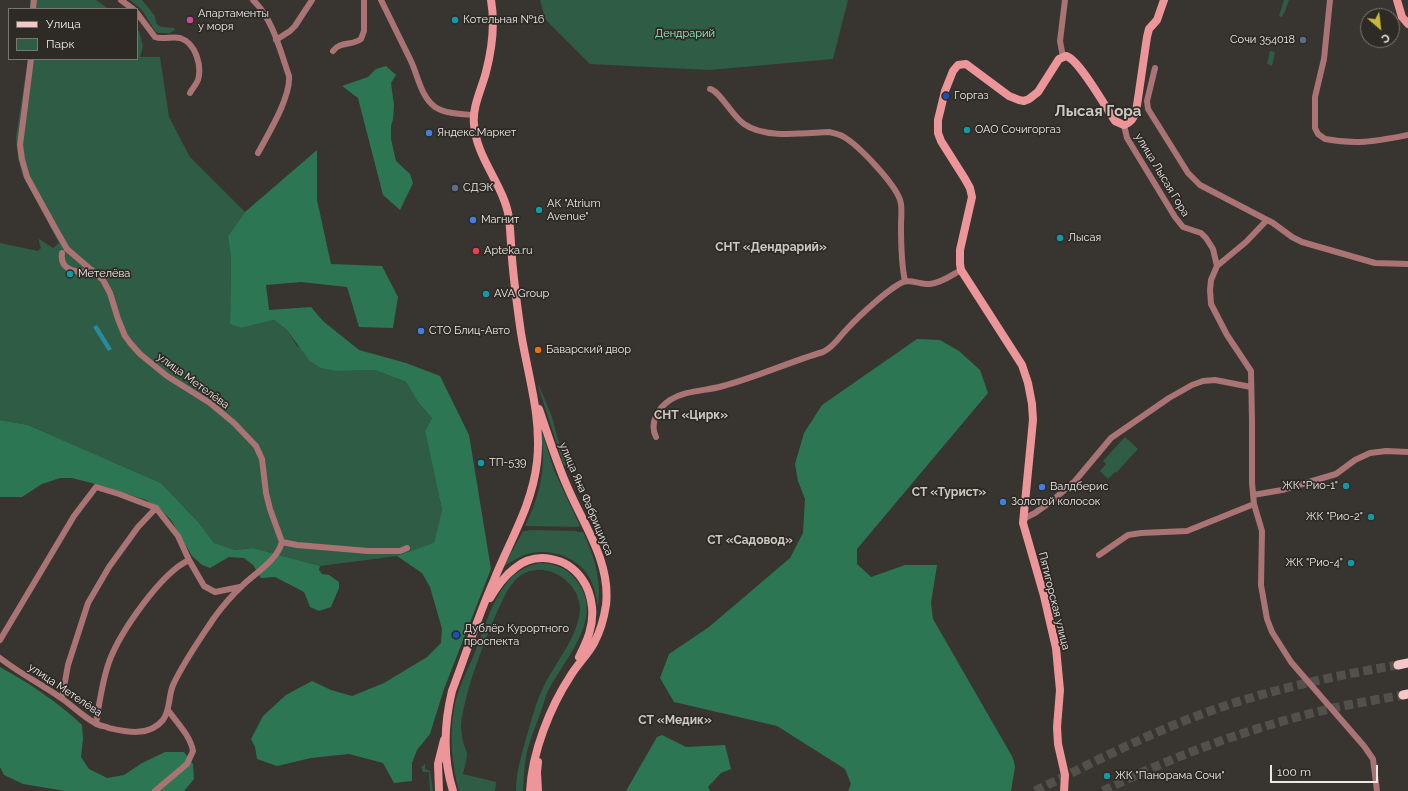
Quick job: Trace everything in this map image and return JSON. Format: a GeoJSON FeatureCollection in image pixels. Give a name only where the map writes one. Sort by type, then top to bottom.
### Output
{"type":"FeatureCollection","features":[{"type":"Feature","properties":{"kind":"main road","name":"улица Яна Фабрициуса"},"geometry":{"type":"LineString","coordinates":[[453,791],[447,762],[446,732],[448,708],[452,691],[494,579],[524,514],[532,488],[537,461],[538,430],[533,393],[516,300],[509,218],[505,202],[480,151],[475,131],[474,115],[487,70],[493,31],[494,14],[492,0]]}},
{"type":"Feature","properties":{"kind":"main road"},"geometry":{"type":"LineString","coordinates":[[961,270],[960,250],[972,197],[970,188],[940,141],[938,133],[938,120],[944,92],[956,67],[966,64],[1010,96],[1024,101],[1038,92],[1059,58],[1066,56],[1072,59],[1082,71],[1115,121],[1124,125],[1133,119],[1136,112],[1147,37],[1149,29],[1157,20],[1164,0]]}},
{"type":"Feature","properties":{"kind":"main road"},"geometry":{"type":"LineString","coordinates":[[1397,0],[1402,17],[1408,24]]}},
{"type":"Feature","properties":{"kind":"main road","name":"Пятигорская улица"},"geometry":{"type":"LineString","coordinates":[[961,270],[991,316],[1008,346],[1017,357],[1028,383],[1033,420],[1023,519],[1026,537],[1044,596],[1056,648],[1060,690],[1057,733],[1065,775],[1064,791]]}},
{"type":"Feature","properties":{"kind":"main road","name":"улица Яна Фабрициуса"},"geometry":{"type":"LineString","coordinates":[[530,791],[531,774],[550,716],[571,676],[594,643],[602,622],[606,605],[606,587],[596,548],[561,473],[533,393]]}},
{"type":"Feature","properties":{"kind":"main road"},"geometry":{"type":"LineString","coordinates":[[482,610],[507,574],[516,566],[526,561],[538,558],[547,558],[556,560],[572,568],[580,576],[587,587],[592,608],[592,620],[587,641],[571,676]]}},
{"type":"Feature","properties":{"kind":"main road"},"geometry":{"type":"LineString","coordinates":[[1398,665],[1408,664]]}},
{"type":"Feature","properties":{"kind":"main road"},"geometry":{"type":"LineString","coordinates":[[439,791],[438,764],[446,732]]}},
{"type":"Feature","properties":{"kind":"main road"},"geometry":{"type":"LineString","coordinates":[[538,791],[537,772],[543,735]]}},
{"type":"Feature","properties":{"kind":"street"},"geometry":{"type":"LineString","coordinates":[[121,0],[132,8]]}},
{"type":"Feature","properties":{"kind":"street"},"geometry":{"type":"LineString","coordinates":[[253,0],[263,11],[276,40],[289,76],[289,87],[270,131],[258,153]]}},
{"type":"Feature","properties":{"kind":"street"},"geometry":{"type":"LineString","coordinates":[[276,40],[295,26],[312,0]]}},
{"type":"Feature","properties":{"kind":"street"},"geometry":{"type":"LineString","coordinates":[[333,51],[338,45],[353,43],[361,39],[364,32],[364,0]]}},
{"type":"Feature","properties":{"kind":"street"},"geometry":{"type":"LineString","coordinates":[[380,0],[429,102],[443,111],[474,115]]}},
{"type":"Feature","properties":{"kind":"street"},"geometry":{"type":"LineString","coordinates":[[1063,57],[1060,42],[1065,0]]}},
{"type":"Feature","properties":{"kind":"street"},"geometry":{"type":"LineString","coordinates":[[1330,0],[1324,59],[1316,97],[1316,131],[1321,138],[1351,143],[1369,142],[1408,135]]}},
{"type":"Feature","properties":{"kind":"street"},"geometry":{"type":"LineString","coordinates":[[138,14],[155,37],[178,38],[188,43],[192,48],[199,64],[200,73],[197,82],[190,93]]}},
{"type":"Feature","properties":{"kind":"street"},"geometry":{"type":"LineString","coordinates":[[31,60],[20,145],[27,177],[65,251],[61,260],[65,266],[78,272],[92,270]]}},
{"type":"Feature","properties":{"kind":"street","name":"улица Лысая Гора"},"geometry":{"type":"LineString","coordinates":[[1155,68],[1147,101],[1148,109],[1188,173],[1200,185],[1267,220],[1302,242],[1375,263],[1408,264]]}},
{"type":"Feature","properties":{"kind":"street"},"geometry":{"type":"LineString","coordinates":[[710,89],[717,92],[734,116],[754,130],[779,134],[829,132],[844,138],[862,152],[899,196],[901,204],[901,252],[905,281]]}},
{"type":"Feature","properties":{"kind":"street","name":"улица Лысая Гора"},"geometry":{"type":"LineString","coordinates":[[1124,125],[1127,138],[1175,216],[1184,227],[1200,233],[1206,238],[1213,249],[1217,266]]}},
{"type":"Feature","properties":{"kind":"street"},"geometry":{"type":"LineString","coordinates":[[1267,220],[1246,242],[1217,266],[1211,280],[1210,290],[1211,304],[1227,335],[1250,370],[1253,495],[1254,504],[1262,531],[1261,585],[1266,619],[1272,632],[1291,662],[1364,746],[1373,759],[1377,791]]}},
{"type":"Feature","properties":{"kind":"street","name":"улица Метелёва"},"geometry":{"type":"LineString","coordinates":[[0,658],[62,698],[96,724],[135,733],[154,727],[164,719],[168,710],[171,692],[189,656],[218,613],[240,587],[274,557],[282,542],[270,509],[266,493],[262,459],[256,446],[234,423],[210,403],[167,376],[140,354],[125,336],[110,292],[103,280],[92,270],[65,251]]}},
{"type":"Feature","properties":{"kind":"street"},"geometry":{"type":"LineString","coordinates":[[656,437],[653,427],[660,408],[679,395],[722,387],[823,352],[831,347],[846,329],[869,308],[905,281],[932,284],[939,282],[961,270]]}},
{"type":"Feature","properties":{"kind":"street"},"geometry":{"type":"LineString","coordinates":[[1023,519],[1045,506],[1074,481],[1111,438],[1162,403],[1192,385],[1203,381],[1216,380],[1251,387]]}},
{"type":"Feature","properties":{"kind":"street"},"geometry":{"type":"LineString","coordinates":[[1253,495],[1282,490],[1336,474],[1355,460],[1370,453],[1386,451],[1408,452]]}},
{"type":"Feature","properties":{"kind":"street"},"geometry":{"type":"LineString","coordinates":[[0,640],[74,516],[96,487],[156,508],[178,536],[189,560],[204,586],[210,590],[219,591],[240,587]]}},
{"type":"Feature","properties":{"kind":"street"},"geometry":{"type":"LineString","coordinates":[[1099,555],[1128,535],[1141,532],[1187,531],[1254,504]]}},
{"type":"Feature","properties":{"kind":"street"},"geometry":{"type":"LineString","coordinates":[[62,698],[68,665],[88,603],[109,566],[138,527],[156,508]]}},
{"type":"Feature","properties":{"kind":"street"},"geometry":{"type":"LineString","coordinates":[[282,542],[297,545],[374,551],[400,551],[407,548]]}},
{"type":"Feature","properties":{"kind":"street"},"geometry":{"type":"LineString","coordinates":[[96,724],[109,662],[123,635],[159,584],[180,564],[189,560]]}},
{"type":"Feature","properties":{"kind":"street"},"geometry":{"type":"LineString","coordinates":[[156,791],[186,764],[194,751],[188,737],[168,710]]}},
{"type":"Feature","properties":{"kind":"green space"},"geometry":{"type":"Polygon","coordinates":[[[30,0],[96,0],[108,8],[30,8],[30,0]]]}},
{"type":"Feature","properties":{"kind":"green space"},"geometry":{"type":"Polygon","coordinates":[[[130,0],[142,0],[155,16],[156,23],[159,26],[174,28],[175,30],[170,33],[158,33],[155,31],[142,10],[130,0]]]}},
{"type":"Feature","properties":{"kind":"green space","name":"Дендрарий"},"geometry":{"type":"Polygon","coordinates":[[[540,0],[848,0],[833,59],[709,70],[590,64],[545,19],[540,0]]]}},
{"type":"Feature","properties":{"kind":"green space"},"geometry":{"type":"Polygon","coordinates":[[[1284,0],[1289,0],[1282,17],[1279,16],[1284,0]]]}},
{"type":"Feature","properties":{"kind":"green space"},"geometry":{"type":"Polygon","coordinates":[[[139,31],[143,46],[140,57],[160,57],[169,117],[190,157],[245,212],[228,236],[231,259],[230,324],[241,328],[274,320],[286,329],[297,346],[338,371],[375,370],[406,382],[418,402],[432,418],[425,431],[442,510],[434,544],[397,556],[320,566],[253,548],[235,550],[214,543],[199,523],[161,483],[28,425],[0,420],[0,243],[38,251],[41,248],[39,239],[53,248],[59,243],[23,176],[18,159],[16,137],[28,60],[138,60],[139,31]]]}},
{"type":"Feature","properties":{"kind":"green space"},"geometry":{"type":"Polygon","coordinates":[[[1270,51],[1275,52],[1272,66],[1267,64],[1270,51]]]}},
{"type":"Feature","properties":{"kind":"green space"},"geometry":{"type":"Polygon","coordinates":[[[386,66],[396,75],[391,83],[394,105],[391,139],[396,161],[410,174],[413,183],[400,210],[383,195],[358,98],[342,86],[368,77],[376,69],[386,66]]]}},
{"type":"Feature","properties":{"kind":"green space"},"geometry":{"type":"Polygon","coordinates":[[[317,150],[317,200],[331,264],[382,266],[398,297],[393,328],[359,327],[347,287],[301,282],[266,285],[269,310],[311,307],[323,321],[359,350],[406,363],[440,376],[469,435],[491,569],[444,689],[430,734],[417,750],[412,763],[412,781],[394,783],[383,763],[349,754],[311,758],[277,766],[257,759],[255,747],[251,739],[263,716],[286,695],[312,681],[331,690],[352,696],[384,683],[427,657],[441,643],[442,629],[430,587],[422,573],[397,556],[434,543],[442,510],[425,431],[432,418],[418,402],[406,382],[375,370],[338,371],[321,368],[309,360],[286,329],[274,320],[241,328],[230,324],[231,259],[228,236],[245,212],[317,150]]]}},
{"type":"Feature","properties":{"kind":"green space"},"geometry":{"type":"Polygon","coordinates":[[[917,339],[940,340],[959,351],[980,370],[988,393],[857,549],[857,564],[871,577],[905,565],[937,565],[931,603],[933,619],[1013,758],[1015,767],[1011,791],[848,791],[851,784],[845,769],[777,726],[674,702],[660,678],[669,654],[709,627],[790,558],[803,533],[805,499],[798,481],[795,464],[804,433],[822,405],[917,339]]]}},
{"type":"Feature","properties":{"kind":"green space"},"geometry":{"type":"Polygon","coordinates":[[[538,386],[552,417],[560,447],[567,464],[564,466],[538,386]]]}},
{"type":"Feature","properties":{"kind":"green space"},"geometry":{"type":"Polygon","coordinates":[[[0,420],[28,425],[161,483],[199,523],[214,543],[235,550],[253,548],[320,566],[319,570],[322,574],[329,575],[339,582],[339,588],[331,607],[319,611],[310,607],[304,592],[275,577],[261,578],[253,565],[244,558],[229,557],[210,568],[202,565],[192,556],[171,520],[159,508],[146,500],[72,478],[60,478],[42,484],[22,497],[0,497],[0,420]]]}},
{"type":"Feature","properties":{"kind":"green space"},"geometry":{"type":"Polygon","coordinates":[[[543,435],[554,470],[580,526],[578,527],[525,526],[538,493],[542,471],[543,448],[541,436],[543,435]]]}},
{"type":"Feature","properties":{"kind":"green space"},"geometry":{"type":"Polygon","coordinates":[[[1125,437],[1138,449],[1116,473],[1115,472],[1108,479],[1100,471],[1106,464],[1103,461],[1125,437]]]}},
{"type":"Feature","properties":{"kind":"green space"},"geometry":{"type":"Polygon","coordinates":[[[523,531],[583,532],[594,559],[598,578],[598,607],[594,587],[590,578],[578,564],[564,556],[548,552],[532,553],[521,556],[504,566],[523,531]]]}},
{"type":"Feature","properties":{"kind":"green space"},"geometry":{"type":"Polygon","coordinates":[[[539,563],[560,567],[569,572],[576,580],[584,594],[587,609],[585,624],[571,653],[547,693],[530,740],[524,770],[523,791],[516,791],[517,776],[536,704],[549,677],[575,631],[580,610],[579,602],[572,587],[552,572],[544,570],[529,571],[515,580],[504,597],[481,652],[471,681],[463,710],[461,724],[461,732],[467,752],[467,759],[463,774],[496,782],[495,791],[459,791],[453,761],[452,740],[452,719],[455,702],[493,606],[503,587],[520,571],[539,563]]]}},
{"type":"Feature","properties":{"kind":"green space"},"geometry":{"type":"Polygon","coordinates":[[[0,667],[43,693],[82,725],[83,739],[81,757],[89,769],[107,778],[124,775],[142,763],[165,752],[184,752],[193,764],[194,779],[184,791],[65,791],[23,784],[4,775],[0,767],[0,667]]]}},
{"type":"Feature","properties":{"kind":"green space"},"geometry":{"type":"Polygon","coordinates":[[[662,735],[686,747],[725,745],[731,769],[721,773],[708,787],[710,791],[626,791],[657,737],[662,735]]]}},
{"type":"Feature","properties":{"kind":"green space"},"geometry":{"type":"Polygon","coordinates":[[[425,764],[425,769],[430,771],[433,791],[430,791],[429,772],[423,772],[421,767],[425,764]]]}},
{"type":"Feature","properties":{"kind":"water"},"geometry":{"type":"Polygon","coordinates":[[[97,325],[112,349],[108,351],[93,327],[97,325]]]}},
{"type":"Feature","properties":{"kind":"tunnel"},"geometry":{"type":"LineString","coordinates":[[1035,791],[1152,734],[1225,706],[1311,682],[1398,665]]}},
{"type":"Feature","properties":{"kind":"tunnel"},"geometry":{"type":"LineString","coordinates":[[1103,791],[1152,768],[1253,730],[1329,709],[1403,695]]}},
{"type":"Feature","properties":{"kind":"place","name":"Апартаменты у моря"},"geometry":{"type":"Point","coordinates":[190,20]}},
{"type":"Feature","properties":{"kind":"place","name":"Котельная №16"},"geometry":{"type":"Point","coordinates":[455,20]}},
{"type":"Feature","properties":{"kind":"place","name":"Сочи 354018"},"geometry":{"type":"Point","coordinates":[1303,40]}},
{"type":"Feature","properties":{"kind":"place","name":"Горгаз"},"geometry":{"type":"Point","coordinates":[946,96]}},
{"type":"Feature","properties":{"kind":"place","name":"ОАО Сочигоргаз"},"geometry":{"type":"Point","coordinates":[967,130]}},
{"type":"Feature","properties":{"kind":"place","name":"Яндекс.Маркет"},"geometry":{"type":"Point","coordinates":[429,133]}},
{"type":"Feature","properties":{"kind":"place","name":"СДЭК"},"geometry":{"type":"Point","coordinates":[455,188]}},
{"type":"Feature","properties":{"kind":"place","name":"АК \"Atrium Avenue\""},"geometry":{"type":"Point","coordinates":[539,210]}},
{"type":"Feature","properties":{"kind":"place","name":"Магнит"},"geometry":{"type":"Point","coordinates":[473,220]}},
{"type":"Feature","properties":{"kind":"place","name":"Лысая"},"geometry":{"type":"Point","coordinates":[1060,238]}},
{"type":"Feature","properties":{"kind":"place","name":"Apteka.ru"},"geometry":{"type":"Point","coordinates":[476,251]}},
{"type":"Feature","properties":{"kind":"place","name":"Метелёва"},"geometry":{"type":"Point","coordinates":[70,274]}},
{"type":"Feature","properties":{"kind":"place","name":"AVA Group"},"geometry":{"type":"Point","coordinates":[486,294]}},
{"type":"Feature","properties":{"kind":"place","name":"СТО Блиц-Авто"},"geometry":{"type":"Point","coordinates":[421,331]}},
{"type":"Feature","properties":{"kind":"place","name":"Баварский двор"},"geometry":{"type":"Point","coordinates":[538,350]}},
{"type":"Feature","properties":{"kind":"place","name":"ТП-539"},"geometry":{"type":"Point","coordinates":[481,463]}},
{"type":"Feature","properties":{"kind":"place","name":"ЖК \"Рио-1\""},"geometry":{"type":"Point","coordinates":[1346,486]}},
{"type":"Feature","properties":{"kind":"place","name":"Валдберис"},"geometry":{"type":"Point","coordinates":[1042,487]}},
{"type":"Feature","properties":{"kind":"place","name":"Золотой колосок"},"geometry":{"type":"Point","coordinates":[1003,502]}},
{"type":"Feature","properties":{"kind":"place","name":"ЖК \"Рио-2\""},"geometry":{"type":"Point","coordinates":[1371,517]}},
{"type":"Feature","properties":{"kind":"place","name":"ЖК \"Рио-4\""},"geometry":{"type":"Point","coordinates":[1351,563]}},
{"type":"Feature","properties":{"kind":"place","name":"Дублёр Курортного проспекта"},"geometry":{"type":"Point","coordinates":[456,635]}},
{"type":"Feature","properties":{"kind":"place","name":"ЖК \"Панорама Сочи\""},"geometry":{"type":"Point","coordinates":[1107,776]}},
{"type":"Feature","properties":{"kind":"district","name":"Лысая Гора"},"geometry":{"type":"Point","coordinates":[1098,111]}},
{"type":"Feature","properties":{"kind":"district","name":"СНТ «Дендрарий»"},"geometry":{"type":"Point","coordinates":[771,247]}},
{"type":"Feature","properties":{"kind":"district","name":"СНТ «Цирк»"},"geometry":{"type":"Point","coordinates":[691,415]}},
{"type":"Feature","properties":{"kind":"district","name":"СТ «Турист»"},"geometry":{"type":"Point","coordinates":[949,492]}},
{"type":"Feature","properties":{"kind":"district","name":"СТ «Садовод»"},"geometry":{"type":"Point","coordinates":[750,540]}},
{"type":"Feature","properties":{"kind":"district","name":"СТ «Медик»"},"geometry":{"type":"Point","coordinates":[675,720]}}]}
